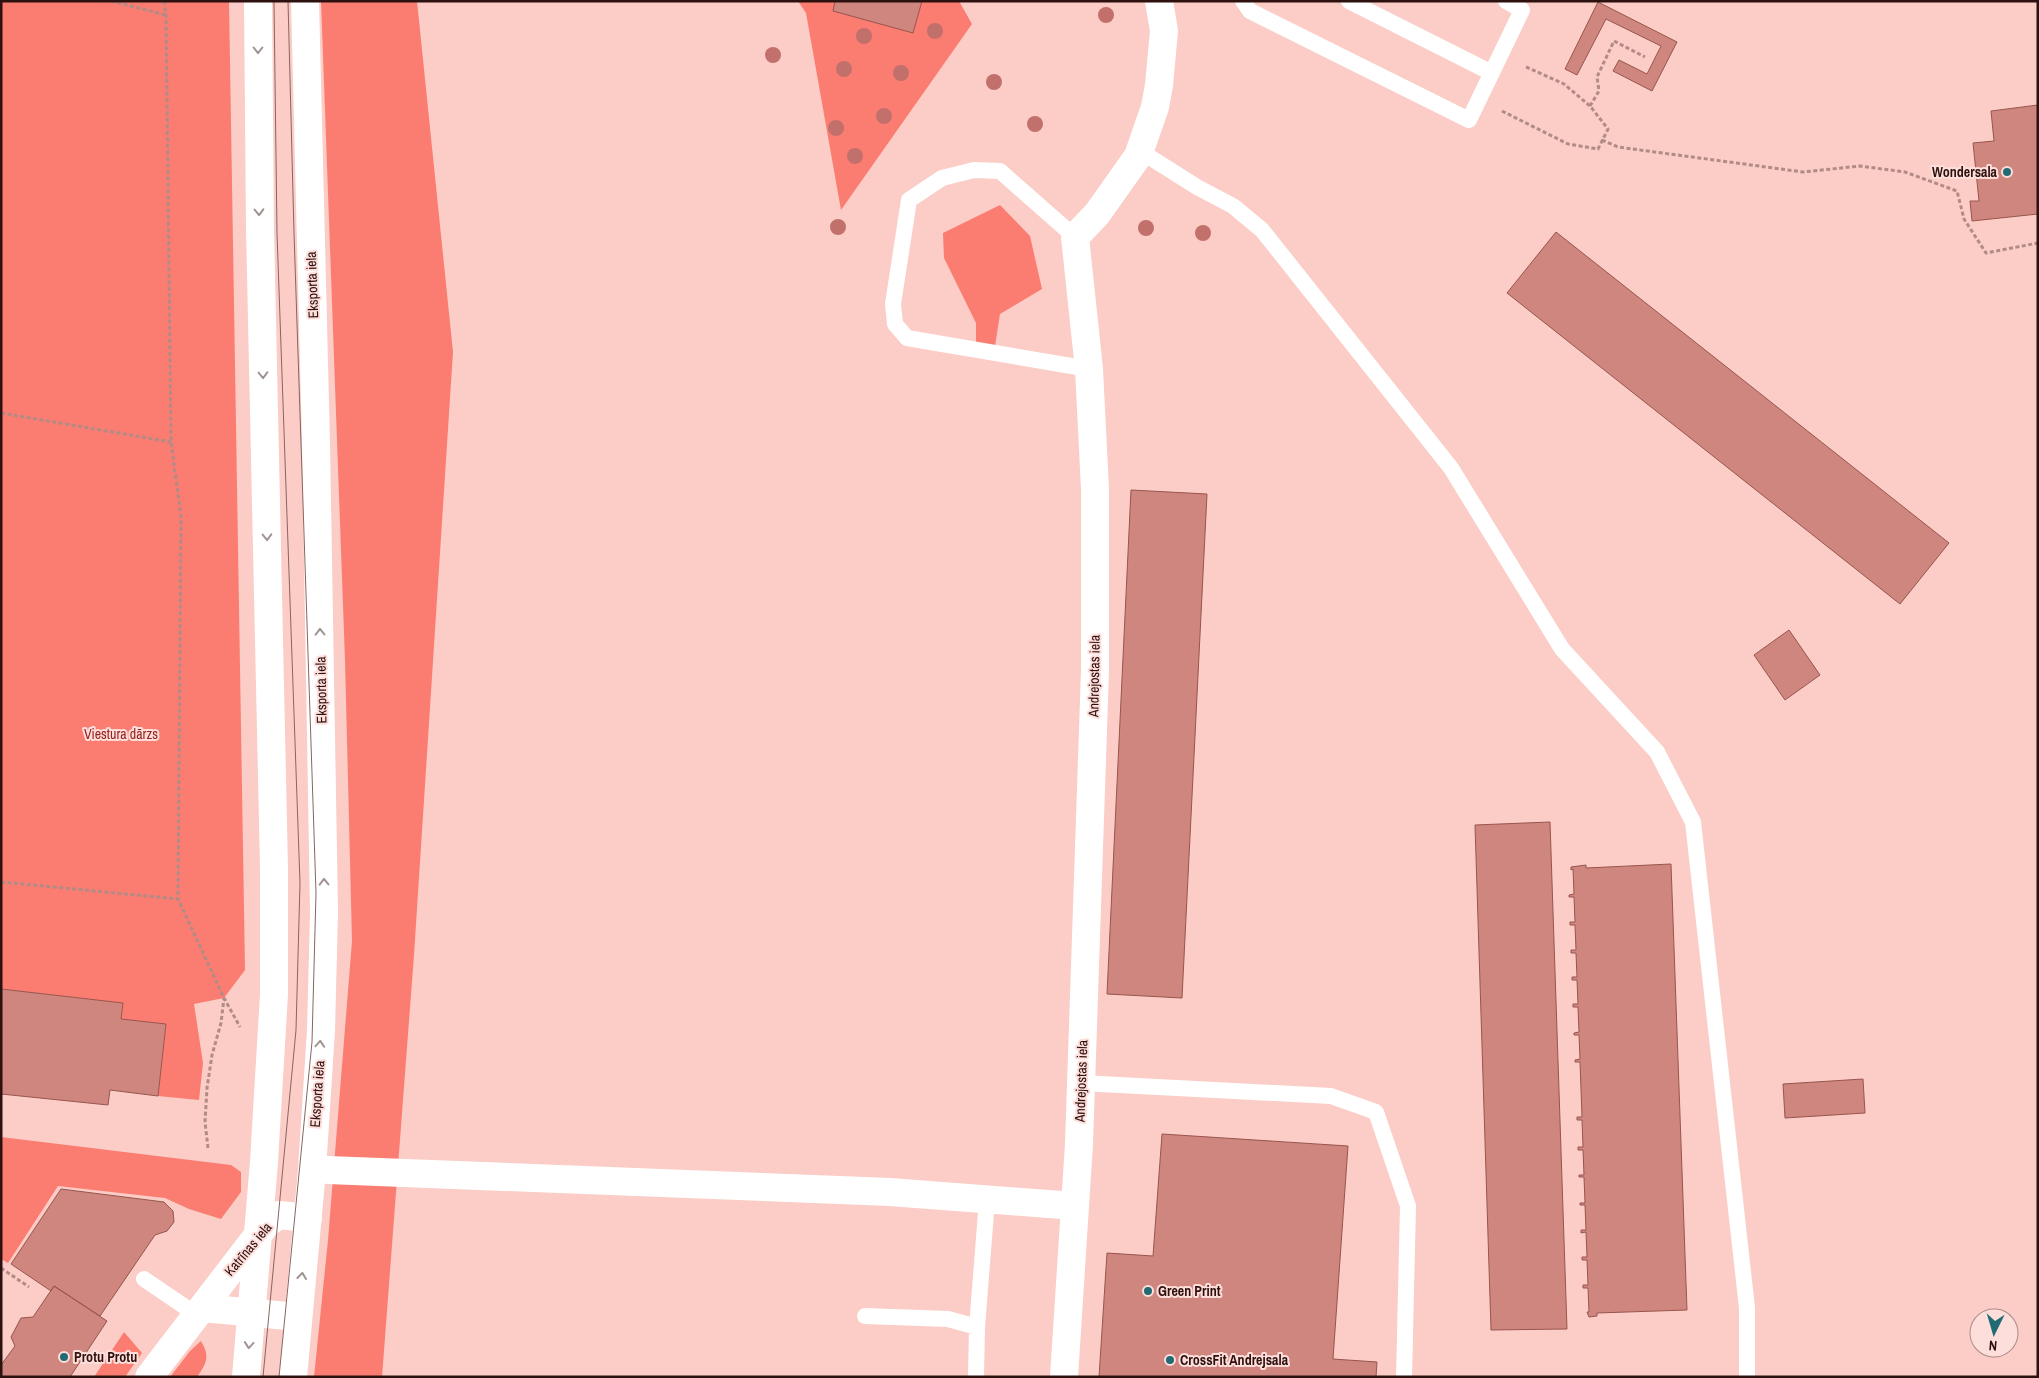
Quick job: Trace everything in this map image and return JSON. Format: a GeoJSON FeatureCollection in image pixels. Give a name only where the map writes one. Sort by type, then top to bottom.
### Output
{"type":"FeatureCollection","features":[{"type":"Feature","properties":{"kind":"street"},"geometry":{"type":"LineString","coordinates":[[246,1377],[268,1113],[274,994],[274,878],[260,229],[258,1]]}},
{"type":"Feature","properties":{"kind":"street","name":"Eksporta iela"},"geometry":{"type":"LineString","coordinates":[[293,1377],[308,1218],[321,1030],[324,912],[316,442],[305,1]]}},
{"type":"Feature","properties":{"kind":"street"},"geometry":{"type":"LineString","coordinates":[[1075,237],[1097,214],[1140,151],[1155,107],[1159,84],[1164,30],[1159,1]]}},
{"type":"Feature","properties":{"kind":"street","name":"Andrejostas iela"},"geometry":{"type":"LineString","coordinates":[[1064,1377],[1081,1083],[1095,670],[1095,489],[1089,369],[1075,237]]}},
{"type":"Feature","properties":{"kind":"street"},"geometry":{"type":"LineString","coordinates":[[328,1170],[890,1192],[1075,1206]]}},
{"type":"Feature","properties":{"kind":"street","name":"Katrīnas iela"},"geometry":{"type":"LineString","coordinates":[[149,1377],[267,1222],[279,1215],[308,1218]]}},
{"type":"Feature","properties":{"kind":"street"},"geometry":{"type":"LineString","coordinates":[[200,1312],[252,1313],[298,1317]]}},
{"type":"Feature","properties":{"kind":"lane"},"geometry":{"type":"LineString","coordinates":[[1243,1],[1250,10],[1469,120],[1522,10],[1506,1]]}},
{"type":"Feature","properties":{"kind":"lane"},"geometry":{"type":"LineString","coordinates":[[1349,1],[1492,73]]}},
{"type":"Feature","properties":{"kind":"lane"},"geometry":{"type":"LineString","coordinates":[[1140,151],[1197,187],[1233,206],[1262,230],[1451,468],[1562,649],[1657,752],[1693,822],[1747,1308],[1747,1377]]}},
{"type":"Feature","properties":{"kind":"lane"},"geometry":{"type":"LineString","coordinates":[[1075,237],[1000,171],[974,170],[942,178],[909,200],[893,304],[895,324],[907,338],[1089,369]]}},
{"type":"Feature","properties":{"kind":"lane"},"geometry":{"type":"LineString","coordinates":[[1081,1083],[1331,1096],[1376,1112],[1408,1206],[1404,1377]]}},
{"type":"Feature","properties":{"kind":"lane"},"geometry":{"type":"LineString","coordinates":[[976,1377],[977,1327],[987,1200]]}},
{"type":"Feature","properties":{"kind":"lane"},"geometry":{"type":"LineString","coordinates":[[144,1279],[200,1312]]}},
{"type":"Feature","properties":{"kind":"lane"},"geometry":{"type":"LineString","coordinates":[[865,1316],[948,1319],[977,1327]]}},
{"type":"Feature","properties":{"kind":"path"},"geometry":{"type":"LineString","coordinates":[[111,1],[166,15]]}},
{"type":"Feature","properties":{"kind":"path"},"geometry":{"type":"LineString","coordinates":[[164,1],[166,15],[171,442],[181,516],[178,899],[240,1028]]}},
{"type":"Feature","properties":{"kind":"path"},"geometry":{"type":"LineString","coordinates":[[1590,106],[1599,91],[1597,77],[1614,41],[1646,57]]}},
{"type":"Feature","properties":{"kind":"path"},"geometry":{"type":"LineString","coordinates":[[1479,100],[1568,144],[1598,149],[1608,129],[1590,106],[1564,84],[1501,56]]}},
{"type":"Feature","properties":{"kind":"path"},"geometry":{"type":"LineString","coordinates":[[1602,140],[1618,147],[1804,172],[1860,166],[1905,172],[1957,191],[1964,219],[1986,253],[2038,243]]}},
{"type":"Feature","properties":{"kind":"path"},"geometry":{"type":"LineString","coordinates":[[1,413],[171,442]]}},
{"type":"Feature","properties":{"kind":"path"},"geometry":{"type":"LineString","coordinates":[[1,882],[178,899]]}},
{"type":"Feature","properties":{"kind":"path"},"geometry":{"type":"LineString","coordinates":[[208,1148],[205,1122],[206,1088],[212,1055],[221,1023],[224,998]]}},
{"type":"Feature","properties":{"kind":"path"},"geometry":{"type":"LineString","coordinates":[[1,1268],[29,1287]]}},
{"type":"Feature","properties":{"kind":"green space","name":"Viestura dārzs"},"geometry":{"type":"Polygon","coordinates":[[[1,1],[229,1],[245,970],[224,998],[194,1004],[203,1063],[199,1100],[158,1096],[166,1024],[121,1019],[123,1003],[1,989],[1,1]]]}},
{"type":"Feature","properties":{"kind":"green space"},"geometry":{"type":"Polygon","coordinates":[[[321,1],[417,1],[453,352],[414,955],[382,1377],[314,1377],[328,1240],[352,941],[345,660],[321,1]]]}},
{"type":"Feature","properties":{"kind":"green space"},"geometry":{"type":"Polygon","coordinates":[[[798,1],[959,1],[972,24],[841,210],[806,13],[798,1]]]}},
{"type":"Feature","properties":{"kind":"green space"},"geometry":{"type":"Polygon","coordinates":[[[1000,205],[1030,236],[1042,289],[1000,314],[995,346],[976,343],[976,323],[944,258],[943,233],[1000,205]]]}},
{"type":"Feature","properties":{"kind":"green space"},"geometry":{"type":"Polygon","coordinates":[[[1,1137],[231,1165],[241,1172],[241,1192],[221,1219],[189,1209],[165,1198],[58,1186],[8,1263],[1,1259],[1,1137]]]}},
{"type":"Feature","properties":{"kind":"green space"},"geometry":{"type":"Polygon","coordinates":[[[124,1332],[142,1353],[125,1377],[94,1377],[124,1332]]]}},
{"type":"Feature","properties":{"kind":"green space"},"geometry":{"type":"Polygon","coordinates":[[[201,1341],[206,1351],[206,1359],[197,1377],[170,1377],[190,1351],[201,1341]]]}},
{"type":"Feature","properties":{"kind":"building"},"geometry":{"type":"Polygon","coordinates":[[[835,1],[922,1],[913,33],[833,11],[835,1]]]}},
{"type":"Feature","properties":{"kind":"building"},"geometry":{"type":"Polygon","coordinates":[[[1598,2],[1677,42],[1652,91],[1613,71],[1619,60],[1647,74],[1661,46],[1606,19],[1577,75],[1565,69],[1598,2]]]}},
{"type":"Feature","properties":{"kind":"building","name":"Wondersala"},"geometry":{"type":"Polygon","coordinates":[[[2038,105],[2038,214],[1972,221],[1970,201],[1979,201],[1973,143],[1994,141],[1991,111],[2038,105]]]}},
{"type":"Feature","properties":{"kind":"building"},"geometry":{"type":"Polygon","coordinates":[[[1556,232],[1949,543],[1900,604],[1507,293],[1556,232]]]}},
{"type":"Feature","properties":{"kind":"building"},"geometry":{"type":"Polygon","coordinates":[[[1131,490],[1207,494],[1182,998],[1107,994],[1131,490]]]}},
{"type":"Feature","properties":{"kind":"building"},"geometry":{"type":"Polygon","coordinates":[[[1789,630],[1820,675],[1785,700],[1754,655],[1789,630]]]}},
{"type":"Feature","properties":{"kind":"building"},"geometry":{"type":"Polygon","coordinates":[[[1550,822],[1567,1329],[1491,1330],[1475,825],[1550,822]]]}},
{"type":"Feature","properties":{"kind":"building"},"geometry":{"type":"Polygon","coordinates":[[[1671,864],[1687,1310],[1597,1313],[1597,1316],[1589,1317],[1587,1312],[1589,1312],[1588,1288],[1583,1288],[1583,1285],[1588,1285],[1587,1260],[1582,1260],[1582,1257],[1587,1257],[1586,1232],[1581,1233],[1581,1230],[1586,1230],[1585,1205],[1580,1205],[1580,1203],[1585,1203],[1584,1177],[1579,1177],[1579,1175],[1584,1175],[1583,1150],[1578,1150],[1578,1147],[1583,1147],[1582,1120],[1577,1120],[1577,1117],[1582,1117],[1580,1062],[1575,1062],[1575,1060],[1580,1059],[1579,1035],[1574,1035],[1574,1033],[1579,1032],[1578,1007],[1573,1007],[1573,1004],[1578,1004],[1577,980],[1572,980],[1572,977],[1577,977],[1576,953],[1571,953],[1571,950],[1576,950],[1575,925],[1570,925],[1570,922],[1575,922],[1574,897],[1569,897],[1569,895],[1574,894],[1573,869],[1571,870],[1571,867],[1586,865],[1586,868],[1671,864]]]}},
{"type":"Feature","properties":{"kind":"building"},"geometry":{"type":"Polygon","coordinates":[[[1,989],[123,1003],[121,1019],[166,1024],[158,1096],[110,1090],[108,1105],[1,1094],[1,989]]]}},
{"type":"Feature","properties":{"kind":"building"},"geometry":{"type":"Polygon","coordinates":[[[1863,1079],[1865,1113],[1785,1118],[1783,1084],[1863,1079]]]}},
{"type":"Feature","properties":{"kind":"building"},"geometry":{"type":"Polygon","coordinates":[[[1162,1134],[1348,1146],[1333,1359],[1377,1362],[1376,1377],[1099,1377],[1107,1253],[1153,1256],[1162,1134]]]}},
{"type":"Feature","properties":{"kind":"building"},"geometry":{"type":"Polygon","coordinates":[[[61,1189],[164,1202],[173,1211],[174,1222],[167,1231],[155,1235],[100,1316],[54,1286],[51,1291],[11,1264],[61,1189]]]}},
{"type":"Feature","properties":{"kind":"building"},"geometry":{"type":"Polygon","coordinates":[[[54,1286],[107,1321],[70,1377],[1,1377],[1,1365],[15,1346],[11,1337],[21,1318],[33,1317],[54,1286]]]}},
{"type":"Feature","properties":{"kind":"tram line"},"geometry":{"type":"LineString","coordinates":[[263,1377],[296,1030],[300,883],[277,233],[274,1]]}},
{"type":"Feature","properties":{"kind":"tram line"},"geometry":{"type":"LineString","coordinates":[[279,1377],[312,1042],[316,893],[288,1]]}},
{"type":"Feature","properties":{"kind":"place","name":"Wondersala"},"geometry":{"type":"Point","coordinates":[2007,172]}},
{"type":"Feature","properties":{"kind":"place","name":"Green Print"},"geometry":{"type":"Point","coordinates":[1148,1291]}},
{"type":"Feature","properties":{"kind":"place","name":"Protu Protu"},"geometry":{"type":"Point","coordinates":[64,1357]}},
{"type":"Feature","properties":{"kind":"place","name":"CrossFit Andrejsala"},"geometry":{"type":"Point","coordinates":[1170,1360]}}]}
